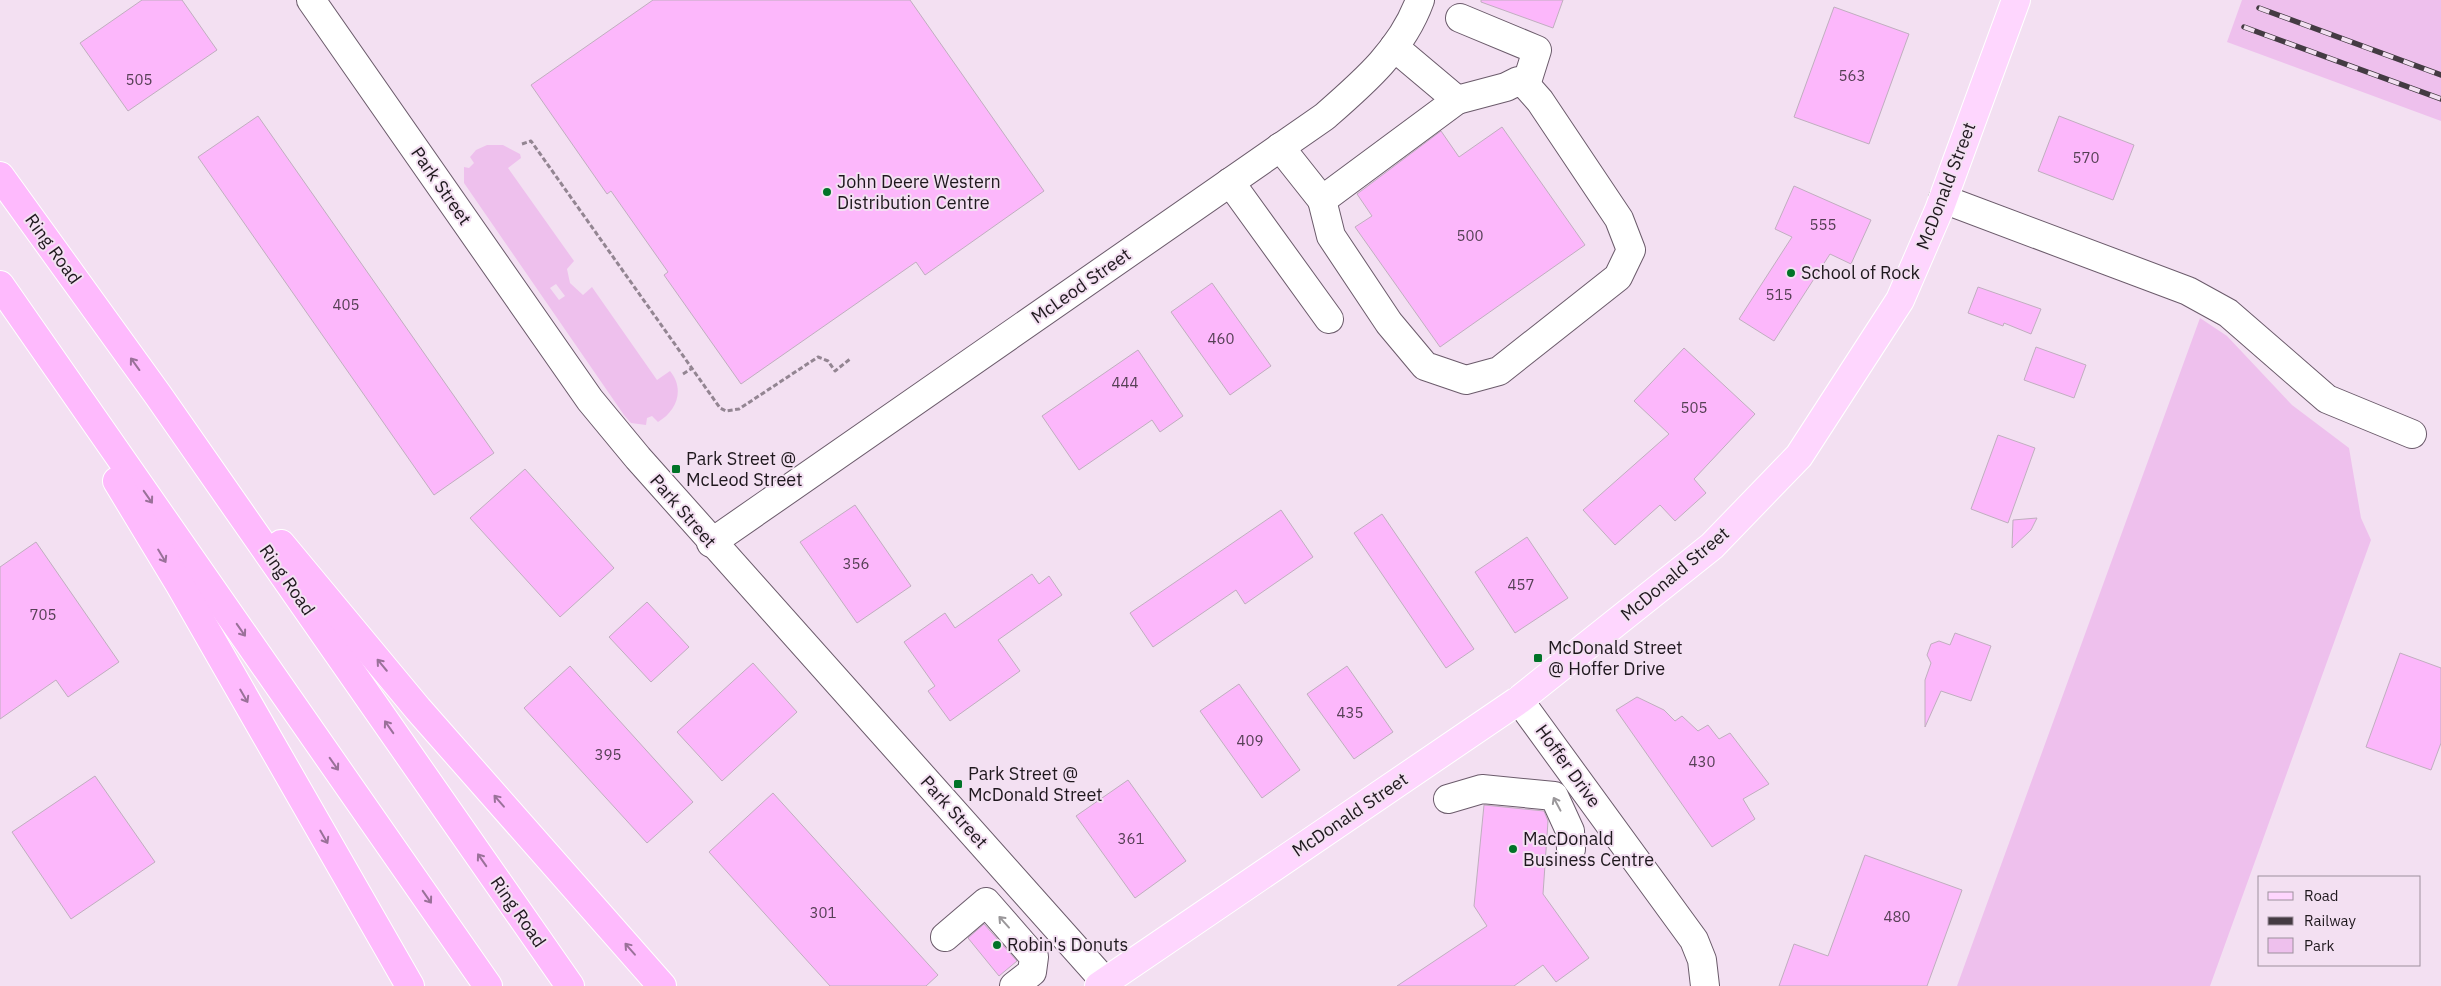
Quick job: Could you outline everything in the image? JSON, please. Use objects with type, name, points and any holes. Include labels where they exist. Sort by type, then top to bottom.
[{"type":"highway","name":"Ring Road","points":[[0,176],[158,395],[570,986]]},
{"type":"highway","points":[[0,285],[488,986]]},
{"type":"highway","points":[[0,290],[180,586],[410,986]]},
{"type":"highway","points":[[158,395],[418,709],[662,986]]},
{"type":"main road","name":"McDonald Street","points":[[1105,984],[1519,700],[1712,546],[1799,456],[1900,300],[1942,199],[2016,0]]},
{"type":"street","name":"Park Street","points":[[311,0],[590,400],[712,543],[1105,984]]},
{"type":"street","name":"McLeod Street","points":[[712,543],[1324,117],[1359,87],[1388,57],[1420,0]]},
{"type":"street","points":[[1460,18],[1537,50],[1526,86]]},
{"type":"street","points":[[1394,47],[1457,100]]},
{"type":"street","points":[[1280,147],[1322,200],[1331,236],[1389,323],[1425,366],[1466,380],[1499,371],[1618,277],[1630,250],[1619,219],[1540,101],[1526,86],[1518,81],[1506,87],[1457,100],[1322,200]]},
{"type":"street","points":[[1230,182],[1329,319]]},
{"type":"street","points":[[1942,199],[2188,291],[2228,313],[2327,398],[2412,434]]},
{"type":"street","name":"Hoffer Drive","points":[[1519,700],[1694,940],[1702,960],[1705,986]]},
{"type":"street","points":[[1448,798],[1482,789],[1554,796],[1570,831],[1571,849]]},
{"type":"street","points":[[945,937],[986,902],[1034,956],[1032,972],[1014,986]]},
{"type":"path","points":[[522,144],[531,141],[720,408],[730,411],[739,409],[811,360],[823,358],[835,371],[850,359]]},
{"type":"path","points":[[684,374],[691,369]]},
{"type":"green space","points":[[2242,0],[2441,0],[2441,121],[2227,42]]},
{"type":"green space","points":[[487,145],[503,145],[520,154],[521,158],[508,168],[574,261],[567,269],[570,283],[583,295],[592,287],[657,380],[670,371],[675,378],[678,392],[677,399],[670,412],[658,422],[652,416],[647,418],[646,425],[631,423],[624,415],[464,183],[464,167],[469,168],[474,163],[470,157],[476,150]],"holes":[[[556,284],[565,296],[559,300],[550,288]]]},
{"type":"green space","points":[[2200,318],[2227,336],[2292,405],[2349,448],[2361,518],[2371,540],[2210,986],[1957,986]]},
{"type":"building","points":[[142,0],[182,0],[217,50],[128,111],[80,43]]},
{"type":"building","name":"John Deere Western Distribution Centre","points":[[653,0],[910,0],[1044,191],[925,275],[916,262],[741,384],[664,275],[668,272],[611,191],[607,194],[531,85]]},
{"type":"building","points":[[1481,0],[1563,0],[1553,28],[1481,2]]},
{"type":"building","points":[[1834,7],[1909,34],[1869,144],[1794,117]]},
{"type":"building","points":[[258,116],[494,453],[434,495],[198,157]]},
{"type":"building","points":[[2059,116],[2134,145],[2113,200],[2038,171]]},
{"type":"building","points":[[1502,127],[1585,245],[1440,347],[1355,227],[1372,216],[1357,194],[1441,131],[1459,157]]},
{"type":"building","points":[[1794,186],[1871,220],[1851,264],[1830,254],[1774,341],[1739,319],[1792,237],[1775,229]]},
{"type":"building","points":[[1212,283],[1271,366],[1230,395],[1171,312]]},
{"type":"building","points":[[1978,287],[2041,309],[2031,334],[2004,323],[2003,326],[1968,313]]},
{"type":"building","points":[[2036,347],[2086,365],[2074,398],[2024,380]]},
{"type":"building","points":[[1684,348],[1755,414],[1694,479],[1706,493],[1675,521],[1660,505],[1615,545],[1583,510],[1669,434],[1634,401]]},
{"type":"building","points":[[1138,350],[1183,416],[1160,432],[1152,420],[1079,470],[1042,416]]},
{"type":"building","points":[[1998,435],[2035,448],[2008,523],[1971,509]]},
{"type":"building","points":[[525,469],[614,568],[560,617],[470,518]]},
{"type":"building","points":[[855,505],[911,586],[857,623],[800,542]]},
{"type":"building","points":[[1281,510],[1313,557],[1245,604],[1236,590],[1153,647],[1130,613]]},
{"type":"building","points":[[1382,514],[1474,649],[1446,668],[1354,533]]},
{"type":"building","points":[[2037,518],[2031,530],[2012,548],[2013,520]]},
{"type":"building","points":[[1527,537],[1568,598],[1515,633],[1475,572]]},
{"type":"building","points":[[36,542],[119,662],[68,697],[56,680],[0,719],[0,567]]},
{"type":"building","points":[[1032,574],[1039,584],[1049,576],[1062,595],[998,640],[1020,671],[950,721],[928,691],[935,686],[904,642],[945,613],[955,628]]},
{"type":"building","points":[[647,602],[689,647],[651,682],[609,637]]},
{"type":"building","points":[[1955,633],[1991,646],[1971,701],[1941,691],[1925,727],[1925,680],[1931,663],[1927,655],[1931,644],[1939,641],[1950,645]]},
{"type":"building","points":[[2400,653],[2441,668],[2441,743],[2431,770],[2366,747]]},
{"type":"building","points":[[753,663],[797,712],[722,781],[677,732]]},
{"type":"building","points":[[570,666],[693,802],[647,843],[524,708]]},
{"type":"building","points":[[1347,666],[1393,732],[1354,759],[1307,694]]},
{"type":"building","points":[[1239,684],[1300,770],[1262,798],[1200,711]]},
{"type":"building","points":[[1637,697],[1664,710],[1675,721],[1682,716],[1698,731],[1708,725],[1719,739],[1730,733],[1769,784],[1743,799],[1755,819],[1712,847],[1616,710]]},
{"type":"building","points":[[95,776],[155,862],[71,919],[12,832]]},
{"type":"building","points":[[1128,780],[1186,861],[1135,898],[1076,816]]},
{"type":"building","points":[[773,793],[938,975],[926,986],[830,986],[709,852]]},
{"type":"building","name":"MacDonald Business Centre","points":[[1484,805],[1544,811],[1548,821],[1543,894],[1589,958],[1556,982],[1543,965],[1514,986],[1397,986],[1487,926],[1474,906]]},
{"type":"building","points":[[1865,855],[1962,890],[1927,986],[1779,986],[1794,944],[1828,956]]},
{"type":"building","name":"Robin's Donuts","points":[[984,924],[1017,961],[999,976],[968,938]]},
{"type":"railway","points":[[2259,8],[2441,75]]},
{"type":"railway","points":[[2244,27],[2441,99]]},
{"type":"place","name":"John Deere Western Distribution Centre","points":[[827,192]]},
{"type":"place","name":"School of Rock","points":[[1791,273]]},
{"type":"place","name":"Park Street @ McLeod Street","points":[[676,469]]},
{"type":"place","name":"McDonald Street @ Hoffer Drive","points":[[1538,658]]},
{"type":"place","name":"Park Street @ McDonald Street","points":[[958,784]]},
{"type":"place","name":"MacDonald Business Centre","points":[[1513,849]]},
{"type":"place","name":"Robin's Donuts","points":[[997,945]]}]
